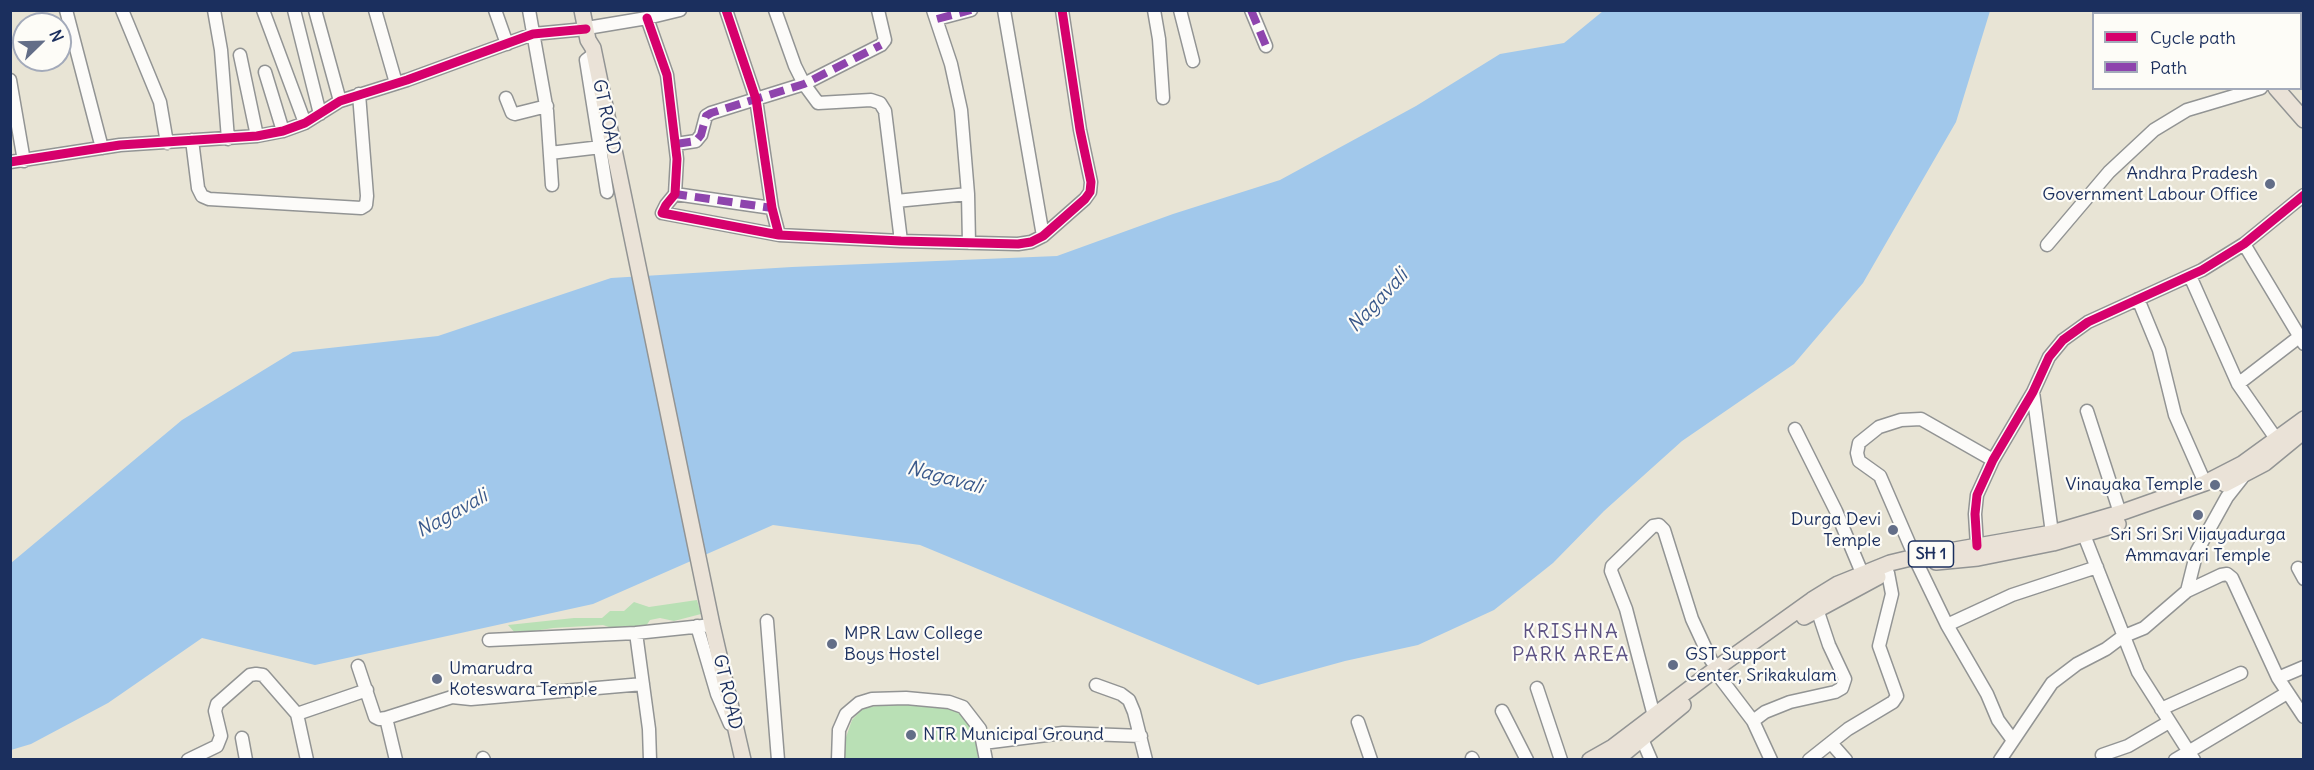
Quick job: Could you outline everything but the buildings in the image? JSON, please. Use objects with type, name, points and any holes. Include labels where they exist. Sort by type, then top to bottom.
[{"type":"main road","points":[[582,10],[589,28]]},
{"type":"main road","points":[[589,10],[589,28]]},
{"type":"main road","name":"GT ROAD","points":[[589,28],[595,38],[593,51],[614,188],[710,607],[705,625],[743,759]]},
{"type":"main road","points":[[2278,90],[2304,120]]},
{"type":"main road","name":"SH 1","points":[[1590,759],[1613,747],[1812,600],[1862,573],[1890,563],[1978,558],[2084,535],[2208,491],[2243,470],[2304,419]]},
{"type":"main road","name":"SH 1","points":[[1616,759],[1642,739],[1717,671],[1817,609],[1864,584],[1917,561],[1977,546],[2052,533],[2120,513],[2265,463],[2304,431]]},
{"type":"street","points":[[66,10],[102,148]]},
{"type":"street","points":[[122,10],[160,102],[167,143]]},
{"type":"street","points":[[214,10],[221,50],[228,139]]},
{"type":"street","points":[[263,10],[305,123]]},
{"type":"street","points":[[294,10],[320,114]]},
{"type":"street","points":[[315,10],[340,101]]},
{"type":"street","points":[[375,10],[396,83]]},
{"type":"street","points":[[495,10],[507,44]]},
{"type":"street","points":[[529,10],[547,106],[552,185]]},
{"type":"street","points":[[10,162],[102,148],[228,139],[283,131],[305,123],[340,101],[533,34],[589,28],[680,10]]},
{"type":"street","points":[[726,10],[756,99],[772,208],[779,235]]},
{"type":"street","points":[[775,10],[804,84],[818,103],[871,100],[880,103],[885,111],[901,242]]},
{"type":"street","points":[[676,144],[696,141],[701,135],[706,116],[711,113],[804,84],[881,45],[885,40],[878,10]]},
{"type":"street","points":[[969,243],[968,194],[961,110],[951,64],[935,15],[971,10]]},
{"type":"street","points":[[1004,10],[1042,236]]},
{"type":"street","points":[[647,18],[667,75],[676,144],[675,194],[662,213],[779,235],[901,242],[1018,244],[1031,242],[1042,236],[1090,192],[1091,182],[1080,130],[1062,10]]},
{"type":"street","points":[[1154,10],[1159,39],[1163,98]]},
{"type":"street","points":[[1180,10],[1193,61]]},
{"type":"street","points":[[1251,10],[1266,46]]},
{"type":"street","points":[[593,51],[586,60],[601,147],[614,188]]},
{"type":"street","points":[[240,55],[257,136]]},
{"type":"street","points":[[265,72],[283,131]]},
{"type":"street","points":[[10,81],[24,161]]},
{"type":"street","points":[[2047,245],[2109,172],[2154,130],[2187,110],[2254,90]]},
{"type":"street","points":[[192,140],[198,188],[202,196],[209,199],[361,208],[366,205],[367,196],[359,94]]},
{"type":"street","points":[[506,98],[510,110],[515,114],[547,106]]},
{"type":"street","points":[[550,153],[601,147]]},
{"type":"street","points":[[675,194],[772,208]]},
{"type":"street","points":[[896,201],[968,194]]},
{"type":"street","points":[[1977,546],[1975,514],[1977,495],[1993,460],[2033,393],[2049,357],[2063,340],[2088,322],[2190,276],[2244,244],[2304,195]]},
{"type":"street","points":[[2238,384],[2301,340],[2244,244]]},
{"type":"street","points":[[2190,276],[2238,384],[2277,440]]},
{"type":"street","points":[[2138,299],[2159,350],[2175,415],[2205,483]]},
{"type":"street","points":[[2033,393],[2052,533]]},
{"type":"street","points":[[2087,411],[2120,513]]},
{"type":"street","points":[[1993,460],[1921,419],[1901,420],[1880,427],[1859,443],[1859,461],[1880,476],[1947,626],[1987,694],[1998,720],[2012,739]]},
{"type":"street","points":[[1795,429],[1836,511],[1862,573]]},
{"type":"street","points":[[2187,591],[2197,551],[2243,470]]},
{"type":"street","points":[[1654,716],[1626,609],[1611,571],[1612,566],[1653,526],[1659,525],[1665,530],[1692,619],[1711,660],[1753,721],[1771,759]]},
{"type":"street","points":[[2084,535],[2122,637],[2138,672],[2192,756]]},
{"type":"street","points":[[1947,626],[2012,595],[2097,567]]},
{"type":"street","points":[[1809,759],[1848,729],[1893,702],[1897,696],[1879,646],[1892,594],[1888,573]]},
{"type":"street","points":[[2000,759],[2052,683],[2077,664],[2106,649],[2122,637],[2144,628],[2187,591],[2227,574],[2232,578],[2278,678],[2304,717]]},
{"type":"street","points":[[1753,721],[1764,712],[1790,702],[1835,692],[1842,688],[1845,679],[1829,645],[1817,609]]},
{"type":"street","points":[[767,621],[778,759]]},
{"type":"street","points":[[489,640],[636,633],[705,625]]},
{"type":"street","points":[[636,633],[649,729],[650,759]]},
{"type":"street","points":[[358,666],[375,717],[379,719],[452,697],[471,699],[643,684]]},
{"type":"street","points":[[2278,678],[2304,667]]},
{"type":"street","points":[[2161,709],[2241,673]]},
{"type":"street","points":[[188,759],[217,746],[221,736],[215,711],[217,704],[250,675],[256,674],[263,675],[297,714],[307,759]]},
{"type":"street","points":[[1096,685],[1120,693],[1129,700],[1146,759]]},
{"type":"street","points":[[1537,688],[1561,759]]},
{"type":"street","points":[[297,714],[367,690]]},
{"type":"street","points":[[2175,759],[2192,756],[2287,693]]},
{"type":"street","points":[[838,759],[839,730],[846,714],[859,704],[872,699],[906,698],[949,702],[963,707],[980,729],[986,759]]},
{"type":"street","points":[[1502,711],[1527,759]]},
{"type":"street","points":[[386,718],[396,759]]},
{"type":"street","points":[[1358,722],[1371,759]]},
{"type":"street","points":[[2102,755],[2128,746],[2169,722]]},
{"type":"street","points":[[983,743],[1047,733],[1141,736]]},
{"type":"street","points":[[242,738],[246,759]]},
{"type":"street","points":[[1642,739],[1651,759]]},
{"type":"street","points":[[1831,743],[1846,759]]},
{"type":"green space","points":[[2303,11],[2303,73],[2302,12],[2248,12]]},
{"type":"green space","points":[[697,600],[701,614],[674,621],[660,618],[650,620],[646,626],[612,628],[603,625],[553,628],[516,634],[508,625],[574,618],[602,618],[610,611],[624,611],[634,602],[649,607]]},
{"type":"green space","name":"NTR Municipal Ground","points":[[908,704],[955,710],[966,714],[975,729],[978,759],[845,759],[845,740],[852,720],[864,707]]},
{"type":"water","name":"Nagavali","points":[[1603,11],[1990,11],[1956,122],[1863,283],[1794,364],[1682,441],[1604,511],[1553,563],[1494,610],[1418,645],[1345,661],[1258,685],[920,545],[773,525],[593,604],[315,665],[202,638],[108,703],[31,744],[11,750],[11,563],[182,420],[293,352],[438,336],[611,278],[792,267],[1057,256],[1173,214],[1280,180],[1416,106],[1500,54],[1564,43]]},
{"type":"marked path","points":[[937,19],[971,10]]},
{"type":"marked path","points":[[1251,10],[1266,46]]},
{"type":"marked path","points":[[676,144],[696,141],[701,135],[706,116],[711,113],[804,84],[881,45]]},
{"type":"marked path","points":[[675,191],[675,194],[772,208]]},
{"type":"cycle path","points":[[647,18],[667,75],[677,159],[675,194],[662,213],[779,235],[772,208],[756,99],[726,10]]},
{"type":"cycle path","points":[[779,235],[1018,244],[1031,242],[1043,236],[1085,199],[1090,192],[1091,182],[1080,130],[1062,10]]},
{"type":"cycle path","points":[[10,162],[120,145],[257,136],[283,131],[305,123],[340,101],[407,80],[533,34],[586,29]]},
{"type":"cycle path","points":[[1977,546],[1975,514],[1977,495],[1993,460],[2033,392],[2049,357],[2063,340],[2088,322],[2202,270],[2244,244],[2304,195]]},
{"type":"place","name":"Andhra Pradesh Government Labour Office","points":[[2270,184]]},
{"type":"place","name":"Vinayaka Temple","points":[[2215,485]]},
{"type":"place","name":"Sri Sri Sri Vijayadurga Ammavari Temple","points":[[2198,515]]},
{"type":"place","name":"Durga Devi Temple","points":[[1893,530]]},
{"type":"place","name":"MPR Law College Boys Hostel","points":[[832,644]]},
{"type":"place","name":"GST Support Center, Srikakulam","points":[[1673,665]]},
{"type":"place","name":"Umarudra Koteswara Temple","points":[[437,679]]},
{"type":"place","name":"NTR Municipal Ground","points":[[911,735]]},
{"type":"district","name":"KRISHNA PARK AREA","points":[[1571,644]]}]
